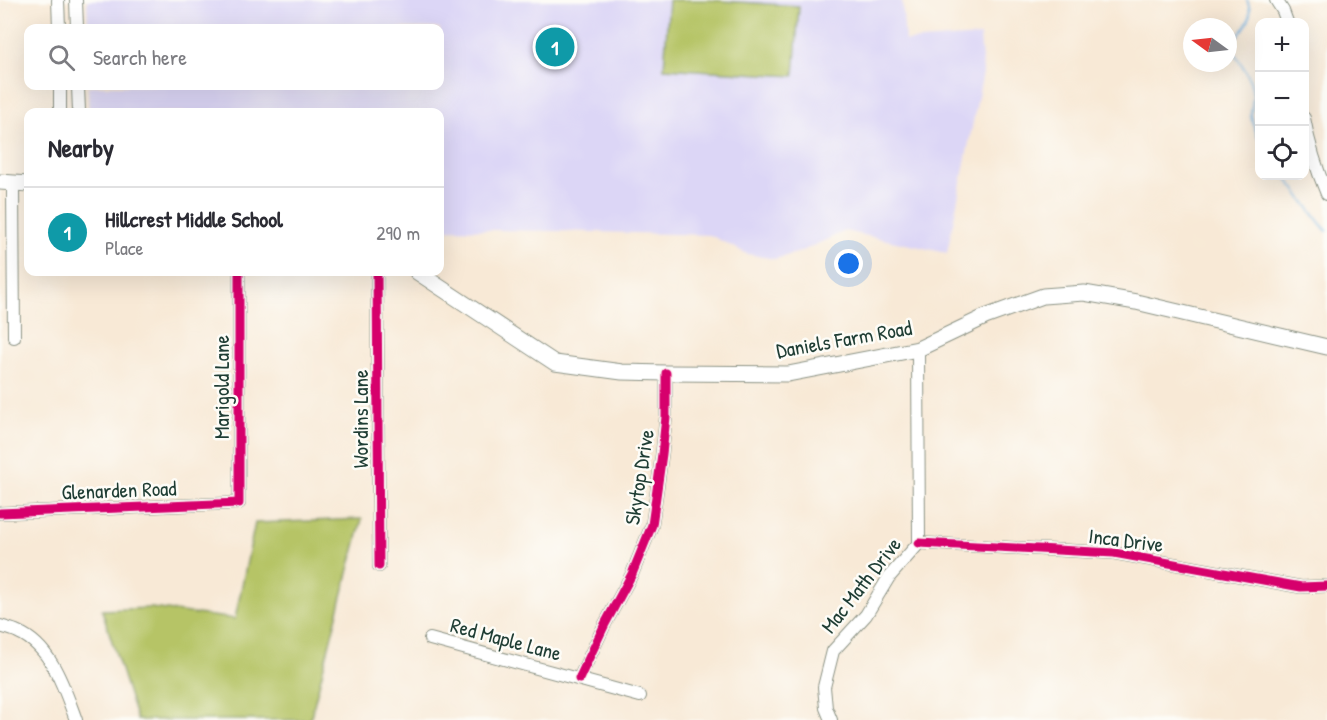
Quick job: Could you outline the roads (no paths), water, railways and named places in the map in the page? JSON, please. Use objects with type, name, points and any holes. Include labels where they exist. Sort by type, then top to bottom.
[{"type":"main road","name":"Daniels Farm Road","points":[[423,276],[555,363],[622,372],[788,374],[918,349],[985,317],[1043,296],[1084,293],[1136,302],[1327,347]]},
{"type":"street","points":[[58,0],[59,24]]},
{"type":"street","points":[[76,0],[77,24]]},
{"type":"street","points":[[1276,0],[1286,18]]},
{"type":"street","points":[[60,90],[60,108]]},
{"type":"street","points":[[78,90],[79,108]]},
{"type":"street","points":[[1306,126],[1316,167],[1327,194]]},
{"type":"street","points":[[14,183],[14,337]]},
{"type":"street","name":"Marigold Lane","points":[[239,276],[239,503]]},
{"type":"street","name":"Wordins Lane","points":[[377,276],[379,566]]},
{"type":"street","points":[[918,349],[919,543]]},
{"type":"street","name":"Skytop Drive","points":[[579,679],[632,574],[652,525],[663,454],[666,373]]},
{"type":"street","name":"Glenarden Road","points":[[0,513],[239,503]]},
{"type":"street","name":"Inca Drive","points":[[919,543],[1114,553],[1301,587],[1327,586]]},
{"type":"street","name":"Mac Math Drive","points":[[831,720],[826,708],[824,687],[833,651],[866,615],[889,577],[919,543]]},
{"type":"street","points":[[0,626],[19,632],[39,647],[56,669],[76,720]]},
{"type":"street","name":"Red Maple Lane","points":[[430,639],[640,696]]},
{"type":"waterway","points":[[1247,0],[1250,11],[1249,20],[1234,40],[1233,45],[1235,54],[1251,85],[1253,96],[1251,115],[1255,130]]},
{"type":"waterway","points":[[1288,180],[1327,231]]},
{"type":"place","name":"Hillcrest Middle School","points":[[555,47]]}]
